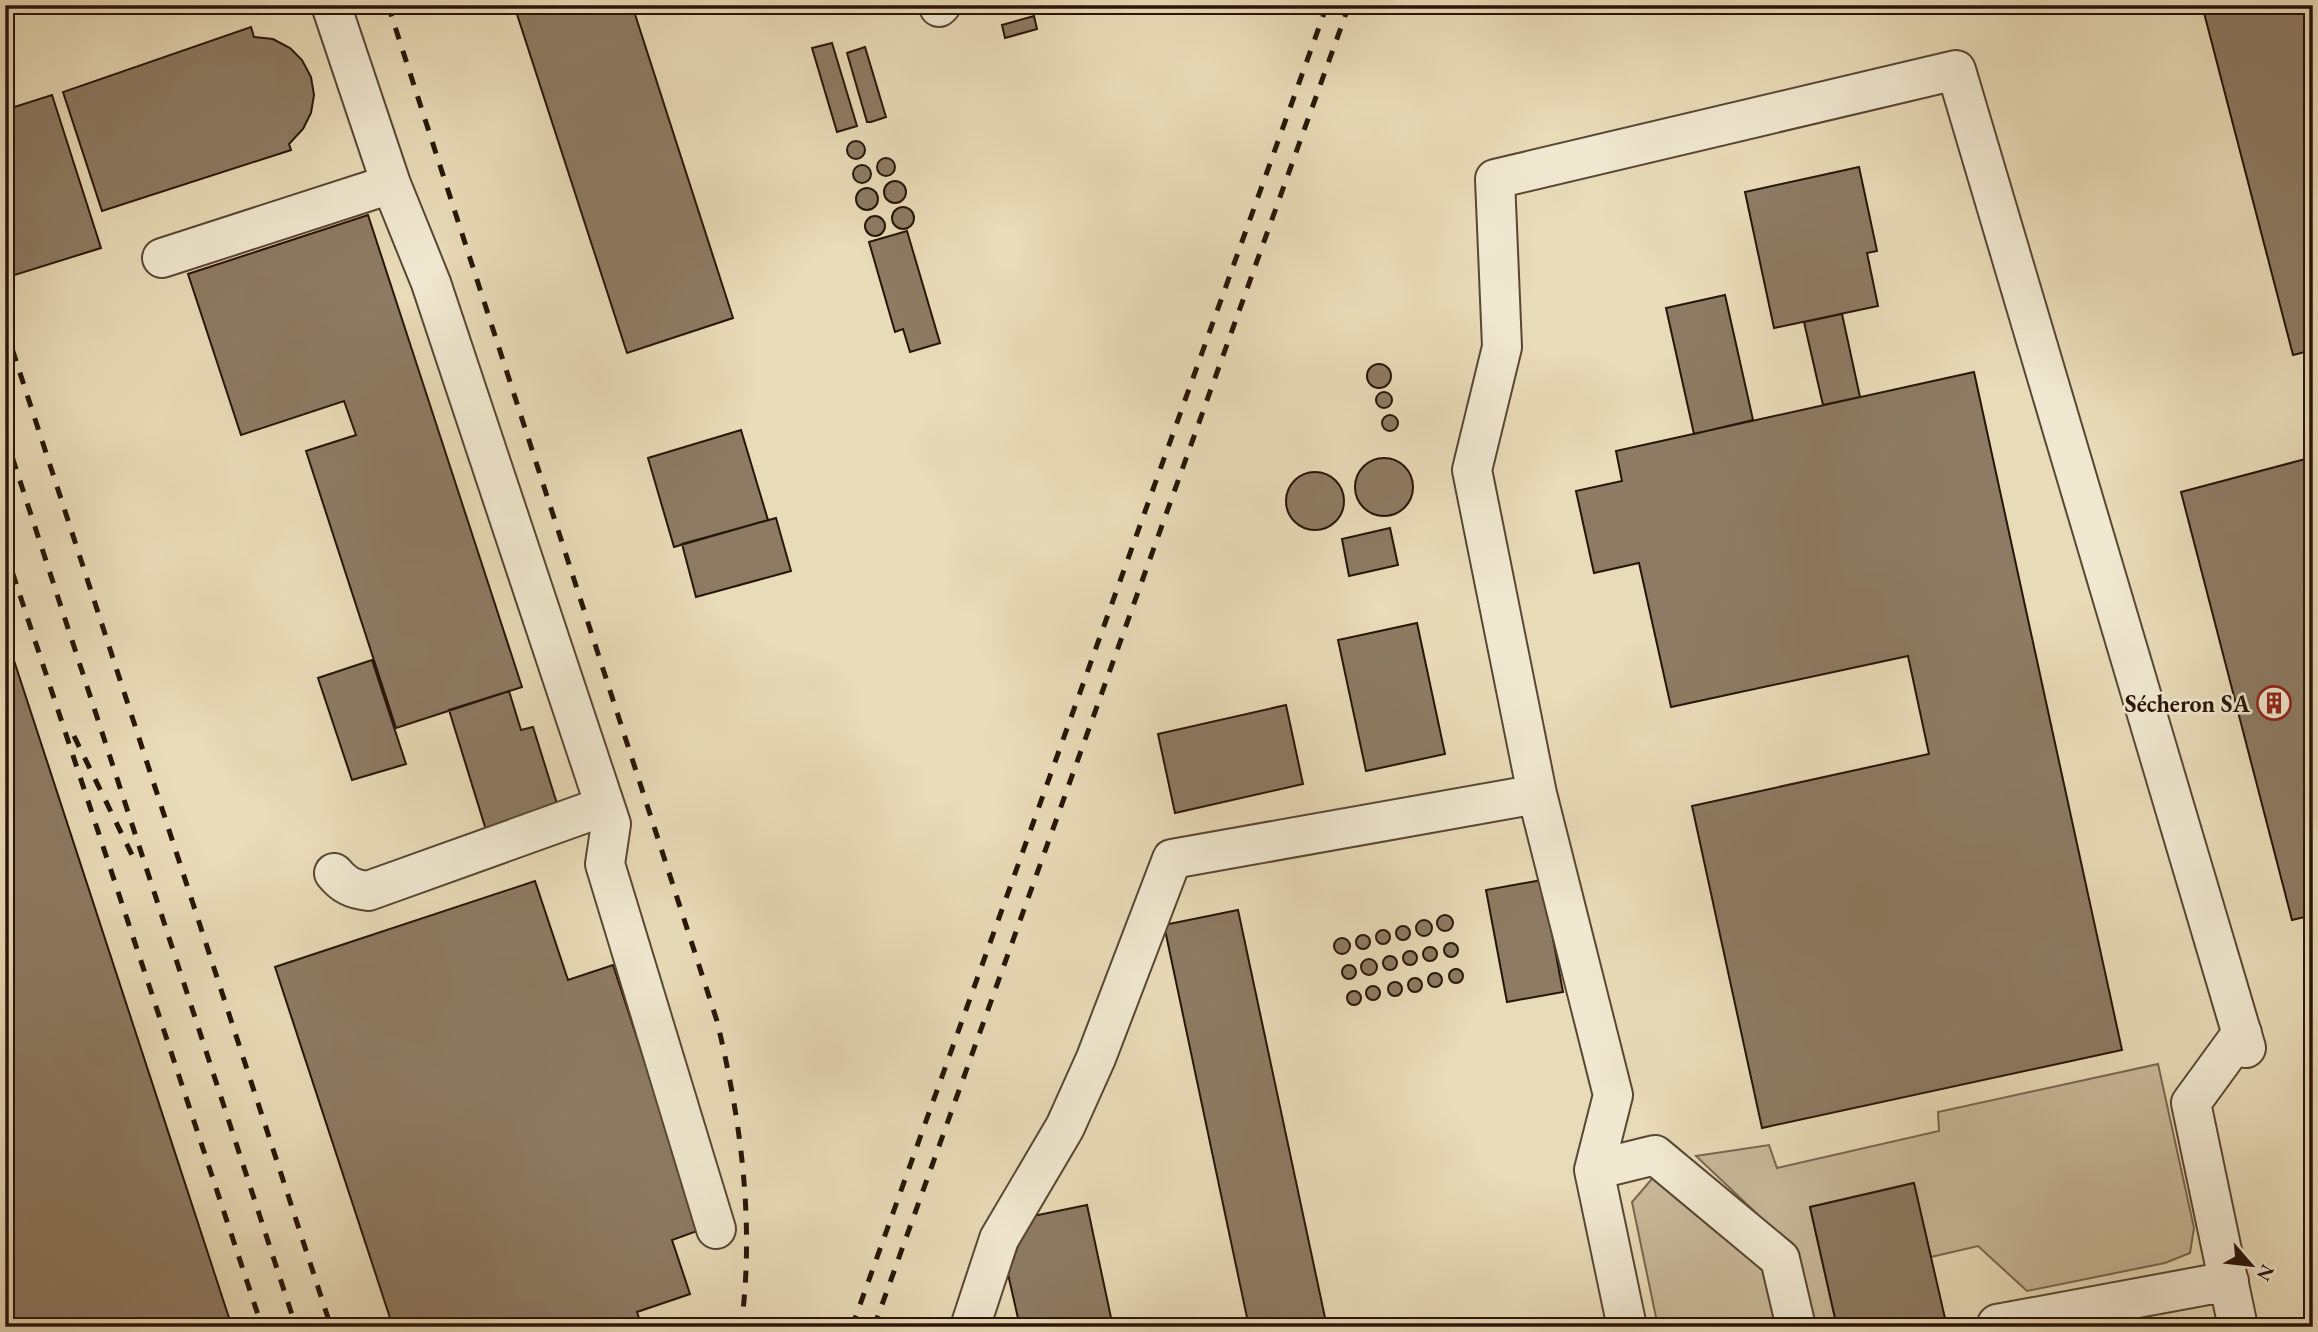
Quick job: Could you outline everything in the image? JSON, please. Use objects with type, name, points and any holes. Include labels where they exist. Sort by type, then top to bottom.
[{"type":"lane","points":[[331,5],[391,184],[431,283],[611,824],[605,863],[716,1228]]},
{"type":"lane","points":[[1628,1327],[1594,1170],[1613,1095],[1537,794],[1472,470],[1502,347],[1495,179],[1956,70],[2244,1041],[2191,1103],[2238,1327]]},
{"type":"lane","points":[[162,258],[391,184]]},
{"type":"lane","points":[[970,1327],[999,1239],[1065,1127],[1096,1058],[1172,859],[1537,794]]},
{"type":"lane","points":[[334,873],[342,883],[353,889],[368,891],[605,806]]},
{"type":"lane","points":[[1594,1170],[1655,1155],[1780,1259],[1796,1327]]},
{"type":"lane","points":[[1998,1327],[1997,1325],[2229,1281]]},
{"type":"shaded area","points":[[2158,1064],[2194,1228],[2190,1253],[2165,1263],[2027,1291],[1978,1246],[1931,1257],[1913,1183],[1810,1207],[1837,1327],[1810,1327],[1793,1248],[1696,1156],[1769,1145],[1777,1168],[1939,1131],[1938,1112]]},
{"type":"shaded area","points":[[1657,1173],[1774,1272],[1785,1327],[1658,1327],[1632,1202]]},
{"type":"building","points":[[514,5],[632,5],[733,318],[627,353]]},
{"type":"building","points":[[2202,5],[2313,5],[2313,350],[2293,355]]},
{"type":"building","points":[[1034,16],[1037,29],[1005,38],[1002,25]]},
{"type":"building","points":[[251,27],[254,37],[273,39],[290,48],[302,60],[311,77],[314,95],[311,113],[303,129],[289,144],[291,150],[102,211],[63,92]]},
{"type":"building","points":[[832,43],[857,126],[837,132],[812,48]]},
{"type":"building","points":[[865,47],[886,117],[871,122],[867,122],[847,53]]},
{"type":"building","points":[[52,95],[101,248],[5,278],[5,110]]},
{"type":"building","points":[[852,141],[860,141],[865,150],[863,157],[852,159],[847,154],[847,146]]},
{"type":"building","points":[[882,158],[890,158],[895,167],[893,174],[882,176],[877,171],[877,163]]},
{"type":"building","points":[[858,165],[866,165],[871,174],[869,181],[858,183],[853,178],[853,170]]},
{"type":"building","points":[[1859,167],[1877,251],[1867,253],[1878,306],[1774,328],[1745,192]]},
{"type":"building","points":[[895,181],[903,184],[906,192],[903,200],[895,203],[887,200],[884,192],[887,184]]},
{"type":"building","points":[[867,188],[877,195],[878,199],[871,209],[867,210],[857,203],[856,199],[863,189]]},
{"type":"building","points":[[903,207],[913,214],[914,218],[907,228],[903,229],[893,222],[892,218],[899,208]]},
{"type":"building","points":[[368,215],[522,687],[396,728],[306,451],[356,435],[344,401],[241,435],[188,274]]},
{"type":"building","points":[[871,216],[879,216],[885,226],[879,236],[871,236],[865,230],[865,222]]},
{"type":"building","points":[[907,231],[940,343],[910,352],[903,329],[895,332],[869,242]]},
{"type":"building","points":[[1725,295],[1753,420],[1694,434],[1666,308]]},
{"type":"building","points":[[1842,314],[1860,397],[1823,405],[1804,322]]},
{"type":"building","points":[[1379,364],[1390,371],[1391,376],[1384,387],[1379,388],[1368,381],[1367,376],[1374,365]]},
{"type":"building","points":[[1974,372],[2122,1050],[1762,1128],[1692,806],[1929,754],[1908,656],[1671,707],[1639,563],[1594,573],[1576,491],[1622,481],[1616,451]]},
{"type":"building","points":[[1381,392],[1387,392],[1392,400],[1390,406],[1381,408],[1376,403],[1376,397]]},
{"type":"building","points":[[1387,415],[1393,415],[1398,423],[1396,429],[1387,431],[1382,426],[1382,420]]},
{"type":"building","points":[[741,430],[768,520],[674,547],[648,458]]},
{"type":"building","name":"Sécheron SA","points":[[2313,457],[2313,915],[2292,920],[2181,492]]},
{"type":"building","points":[[1378,458],[1390,458],[1405,466],[1413,481],[1413,493],[1405,508],[1390,516],[1378,516],[1363,508],[1355,493],[1355,481],[1363,466]]},
{"type":"building","points":[[1309,472],[1321,472],[1336,480],[1344,495],[1344,507],[1336,522],[1321,530],[1309,530],[1294,522],[1286,507],[1286,495],[1294,480]]},
{"type":"building","points":[[776,518],[791,571],[696,597],[682,544]]},
{"type":"building","points":[[1390,528],[1398,565],[1349,576],[1342,539]]},
{"type":"building","points":[[1417,623],[1445,754],[1366,771],[1338,640]]},
{"type":"building","points":[[5,633],[232,1327],[5,1327]]},
{"type":"building","points":[[372,660],[406,764],[352,780],[318,678]]},
{"type":"building","points":[[509,691],[521,730],[533,727],[558,807],[486,830],[449,710]]},
{"type":"building","points":[[1286,705],[1303,784],[1175,813],[1158,734]]},
{"type":"building","points":[[1542,880],[1563,992],[1507,1002],[1486,890]]},
{"type":"building","points":[[535,881],[568,980],[613,965],[700,1230],[672,1240],[690,1294],[637,1312],[642,1327],[393,1327],[275,967]]},
{"type":"building","points":[[1238,910],[1327,1327],[1249,1327],[1164,925]]},
{"type":"building","points":[[1445,915],[1453,923],[1445,931],[1437,923]]},
{"type":"building","points":[[1424,920],[1432,928],[1424,936],[1416,928]]},
{"type":"building","points":[[1400,926],[1406,926],[1410,933],[1406,940],[1400,940],[1396,936],[1396,930]]},
{"type":"building","points":[[1380,930],[1386,930],[1390,937],[1386,944],[1380,944],[1376,940],[1376,934]]},
{"type":"building","points":[[1360,935],[1366,935],[1370,942],[1366,949],[1360,949],[1356,945],[1356,939]]},
{"type":"building","points":[[1342,938],[1350,946],[1342,954],[1334,946]]},
{"type":"building","points":[[1448,943],[1454,943],[1458,950],[1454,957],[1448,957],[1444,953],[1444,947]]},
{"type":"building","points":[[1427,947],[1433,947],[1437,954],[1433,961],[1427,961],[1423,957],[1423,951]]},
{"type":"building","points":[[1407,951],[1413,951],[1417,958],[1413,965],[1407,965],[1403,961],[1403,955]]},
{"type":"building","points":[[1387,956],[1393,956],[1397,963],[1393,970],[1387,970],[1383,966],[1383,960]]},
{"type":"building","points":[[1369,959],[1377,967],[1369,975],[1361,967]]},
{"type":"building","points":[[1346,965],[1352,965],[1356,972],[1352,979],[1346,979],[1342,975],[1342,969]]},
{"type":"building","points":[[1453,969],[1459,969],[1463,976],[1459,983],[1453,983],[1449,979],[1449,973]]},
{"type":"building","points":[[1432,973],[1438,973],[1442,980],[1438,987],[1432,987],[1428,983],[1428,977]]},
{"type":"building","points":[[1412,978],[1418,978],[1422,985],[1418,992],[1412,992],[1408,988],[1408,982]]},
{"type":"building","points":[[1392,982],[1398,982],[1402,989],[1398,996],[1392,996],[1388,992],[1388,986]]},
{"type":"building","points":[[1370,986],[1376,986],[1380,993],[1376,1000],[1370,1000],[1366,996],[1366,990]]},
{"type":"building","points":[[1351,991],[1357,991],[1361,998],[1357,1005],[1351,1005],[1347,1001],[1347,995]]},
{"type":"building","points":[[1914,1183],[1947,1327],[1837,1327],[1810,1207]]},
{"type":"building","points":[[1087,1205],[1113,1327],[1020,1327],[1008,1274],[1028,1217]]},
{"type":"railway","points":[[388,5],[717,1021],[739,1135],[746,1211],[747,1250],[741,1327]]},
{"type":"railway","points":[[852,1327],[1327,5]]},
{"type":"railway","points":[[874,1327],[1349,5]]},
{"type":"railway","points":[[5,327],[331,1327]]},
{"type":"railway","points":[[5,435],[296,1327]]},
{"type":"railway","points":[[5,550],[262,1327]]},
{"type":"railway","points":[[74,736],[134,859]]},
{"type":"place","name":"Sécheron SA","points":[[2274,703]]}]
